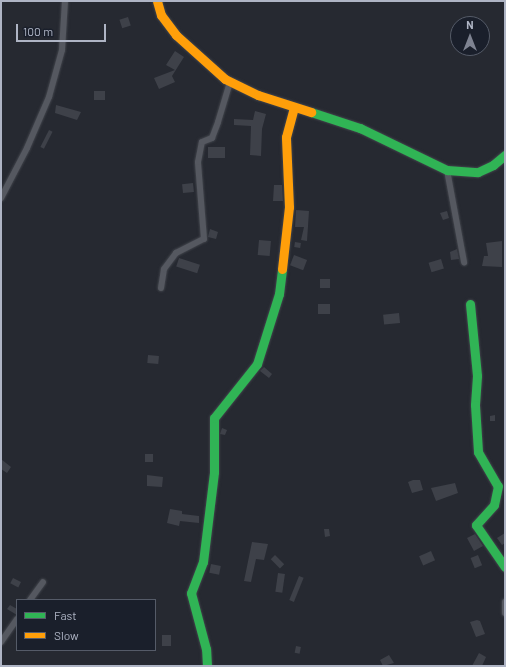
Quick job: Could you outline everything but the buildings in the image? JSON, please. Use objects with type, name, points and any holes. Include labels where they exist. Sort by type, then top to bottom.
[{"type":"street","points":[[1,198],[27,148],[49,97],[62,50],[65,1]]},
{"type":"street","points":[[157,1],[161,15],[176,35],[230,82],[294,107],[360,128],[437,163],[447,170],[478,172],[494,165],[505,155]]},
{"type":"street","points":[[161,288],[164,269],[176,253],[204,239],[198,162],[202,142],[212,138],[230,82]]},
{"type":"street","points":[[207,666],[206,649],[191,593],[203,562],[214,472],[212,440],[214,418],[257,364],[279,294],[289,207],[286,137],[294,107]]},
{"type":"street","points":[[447,170],[464,262]]},
{"type":"street","points":[[470,304],[477,376],[475,405],[478,452],[498,486],[494,505],[476,525],[505,567]]},
{"type":"street","points":[[31,599],[43,582]]},
{"type":"street","points":[[505,602],[505,613]]},
{"type":"street","points":[[1,642],[16,620]]},
{"type":"traffic: fast","points":[[311,112],[360,128],[447,170],[478,172],[493,165],[505,155]]},
{"type":"traffic: fast","points":[[207,666],[206,649],[191,593],[203,562],[214,472],[214,418],[257,364],[279,294],[282,269]]},
{"type":"traffic: fast","points":[[470,304],[477,376],[475,405],[478,452],[498,486],[494,505],[476,525],[505,567]]},
{"type":"traffic: slow","points":[[157,1],[161,15],[176,35],[225,79],[258,95],[311,112]]},
{"type":"traffic: slow","points":[[282,269],[289,207],[286,137],[294,107]]}]
